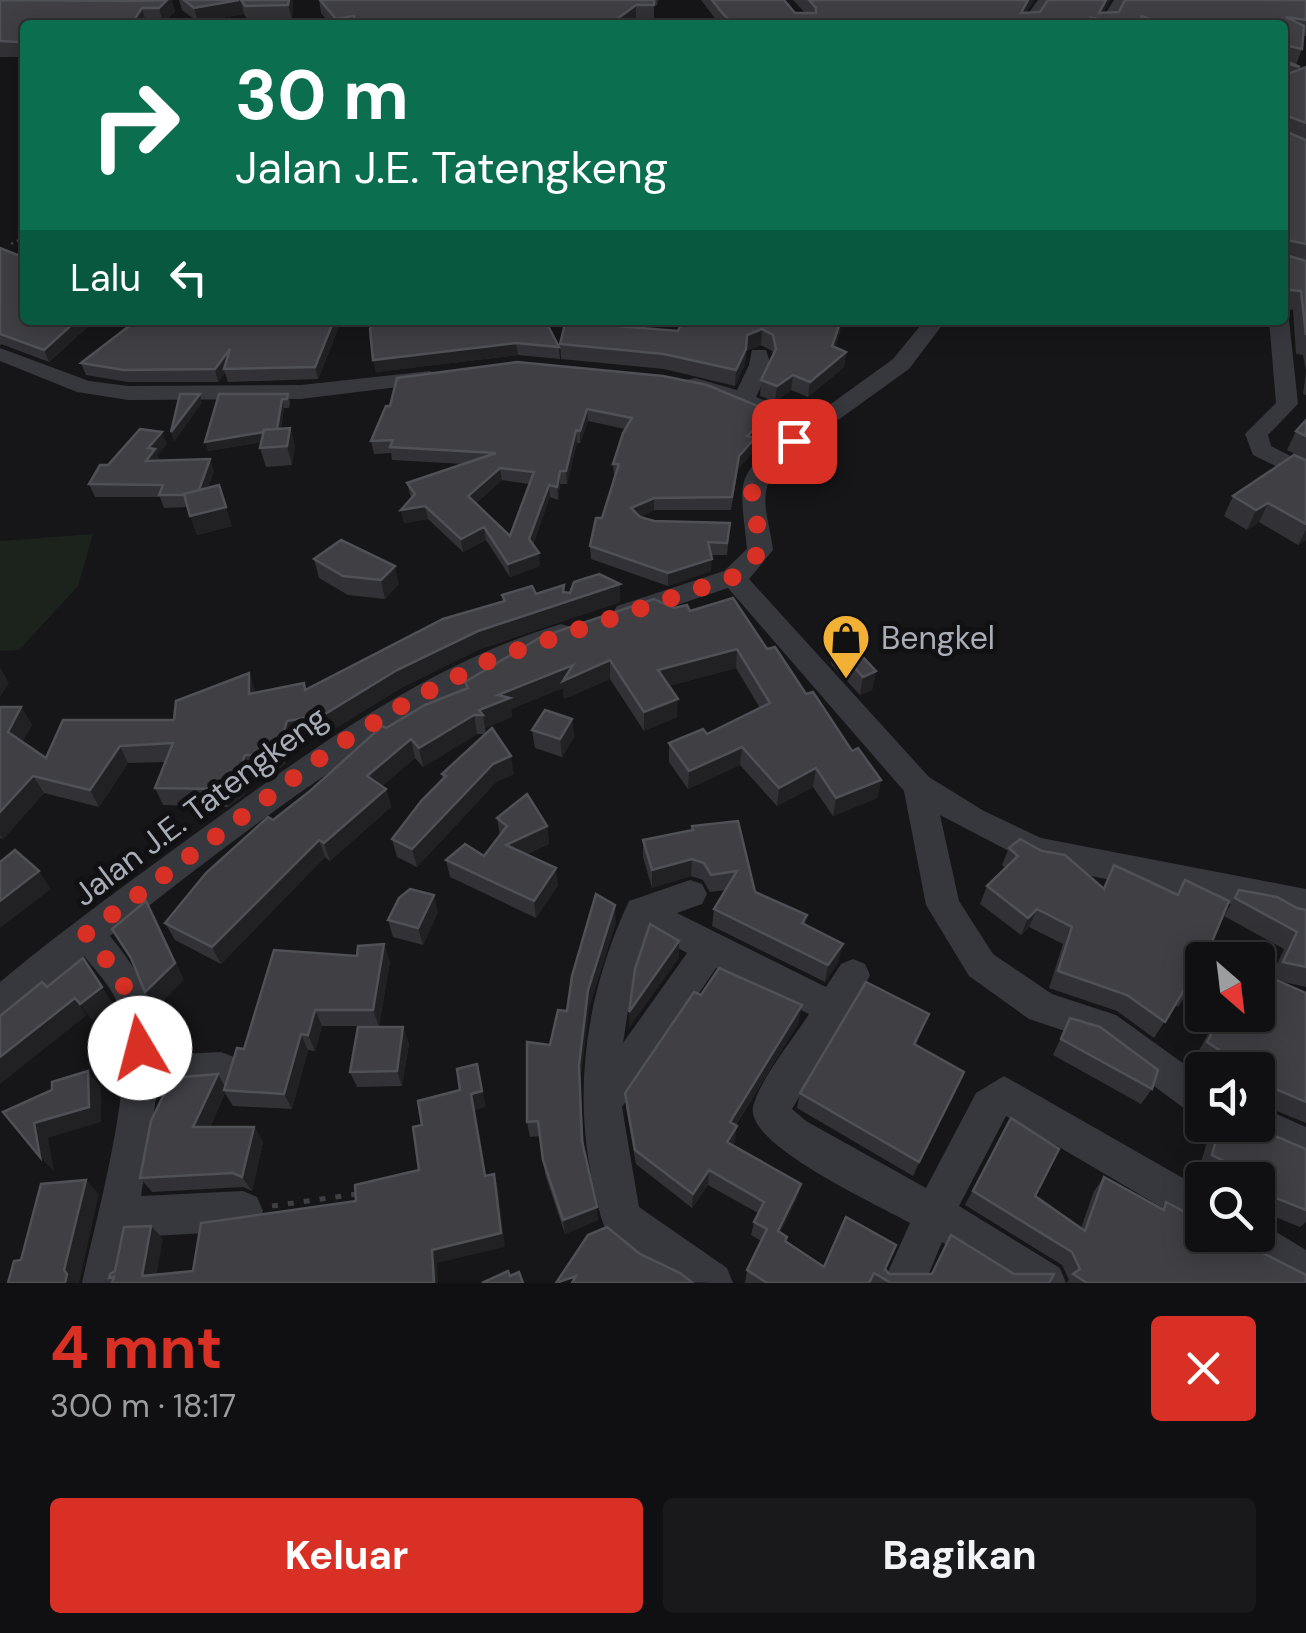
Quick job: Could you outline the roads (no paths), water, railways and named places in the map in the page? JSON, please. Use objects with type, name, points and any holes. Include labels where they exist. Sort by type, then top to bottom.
[{"type":"street","points":[[932,325],[901,364],[760,470],[742,520],[760,550],[748,567],[733,577],[918,786],[973,820],[1036,851],[1306,904]]},
{"type":"street","points":[[1280,325],[1296,407],[1256,434],[1261,450],[1306,474]]},
{"type":"street","points":[[0,354],[85,387],[128,393],[301,392],[458,374]]},
{"type":"street","points":[[743,400],[760,365],[760,354]]},
{"type":"street","points":[[680,382],[743,400],[811,428]]},
{"type":"street","name":"Jalan J.E. Tatengkeng","points":[[0,1004],[86,934],[336,746],[413,699],[492,659],[733,577]]},
{"type":"street","points":[[918,786],[943,905],[981,965],[1042,1007],[1102,1027],[1185,1086]]},
{"type":"street","points":[[690,894],[641,911],[628,937],[604,1024],[603,1102],[621,1218],[629,1228],[712,1283]]},
{"type":"street","points":[[641,911],[710,948],[842,991],[772,1107],[772,1117],[792,1135],[934,1214],[1044,1283]]},
{"type":"street","points":[[86,934],[119,974],[140,1021],[140,1074],[103,1283]]},
{"type":"street","points":[[603,1102],[710,948]]},
{"type":"street","points":[[140,1074],[221,1070]]},
{"type":"street","points":[[904,1283],[989,1106],[1004,1094],[1185,1201]]},
{"type":"street","points":[[1275,1132],[1306,1148]]},
{"type":"street","points":[[115,1218],[243,1211]]},
{"type":"street","points":[[1271,1252],[1306,1273]]},
{"type":"place","name":"Bengkel","points":[[846,680]]}]
